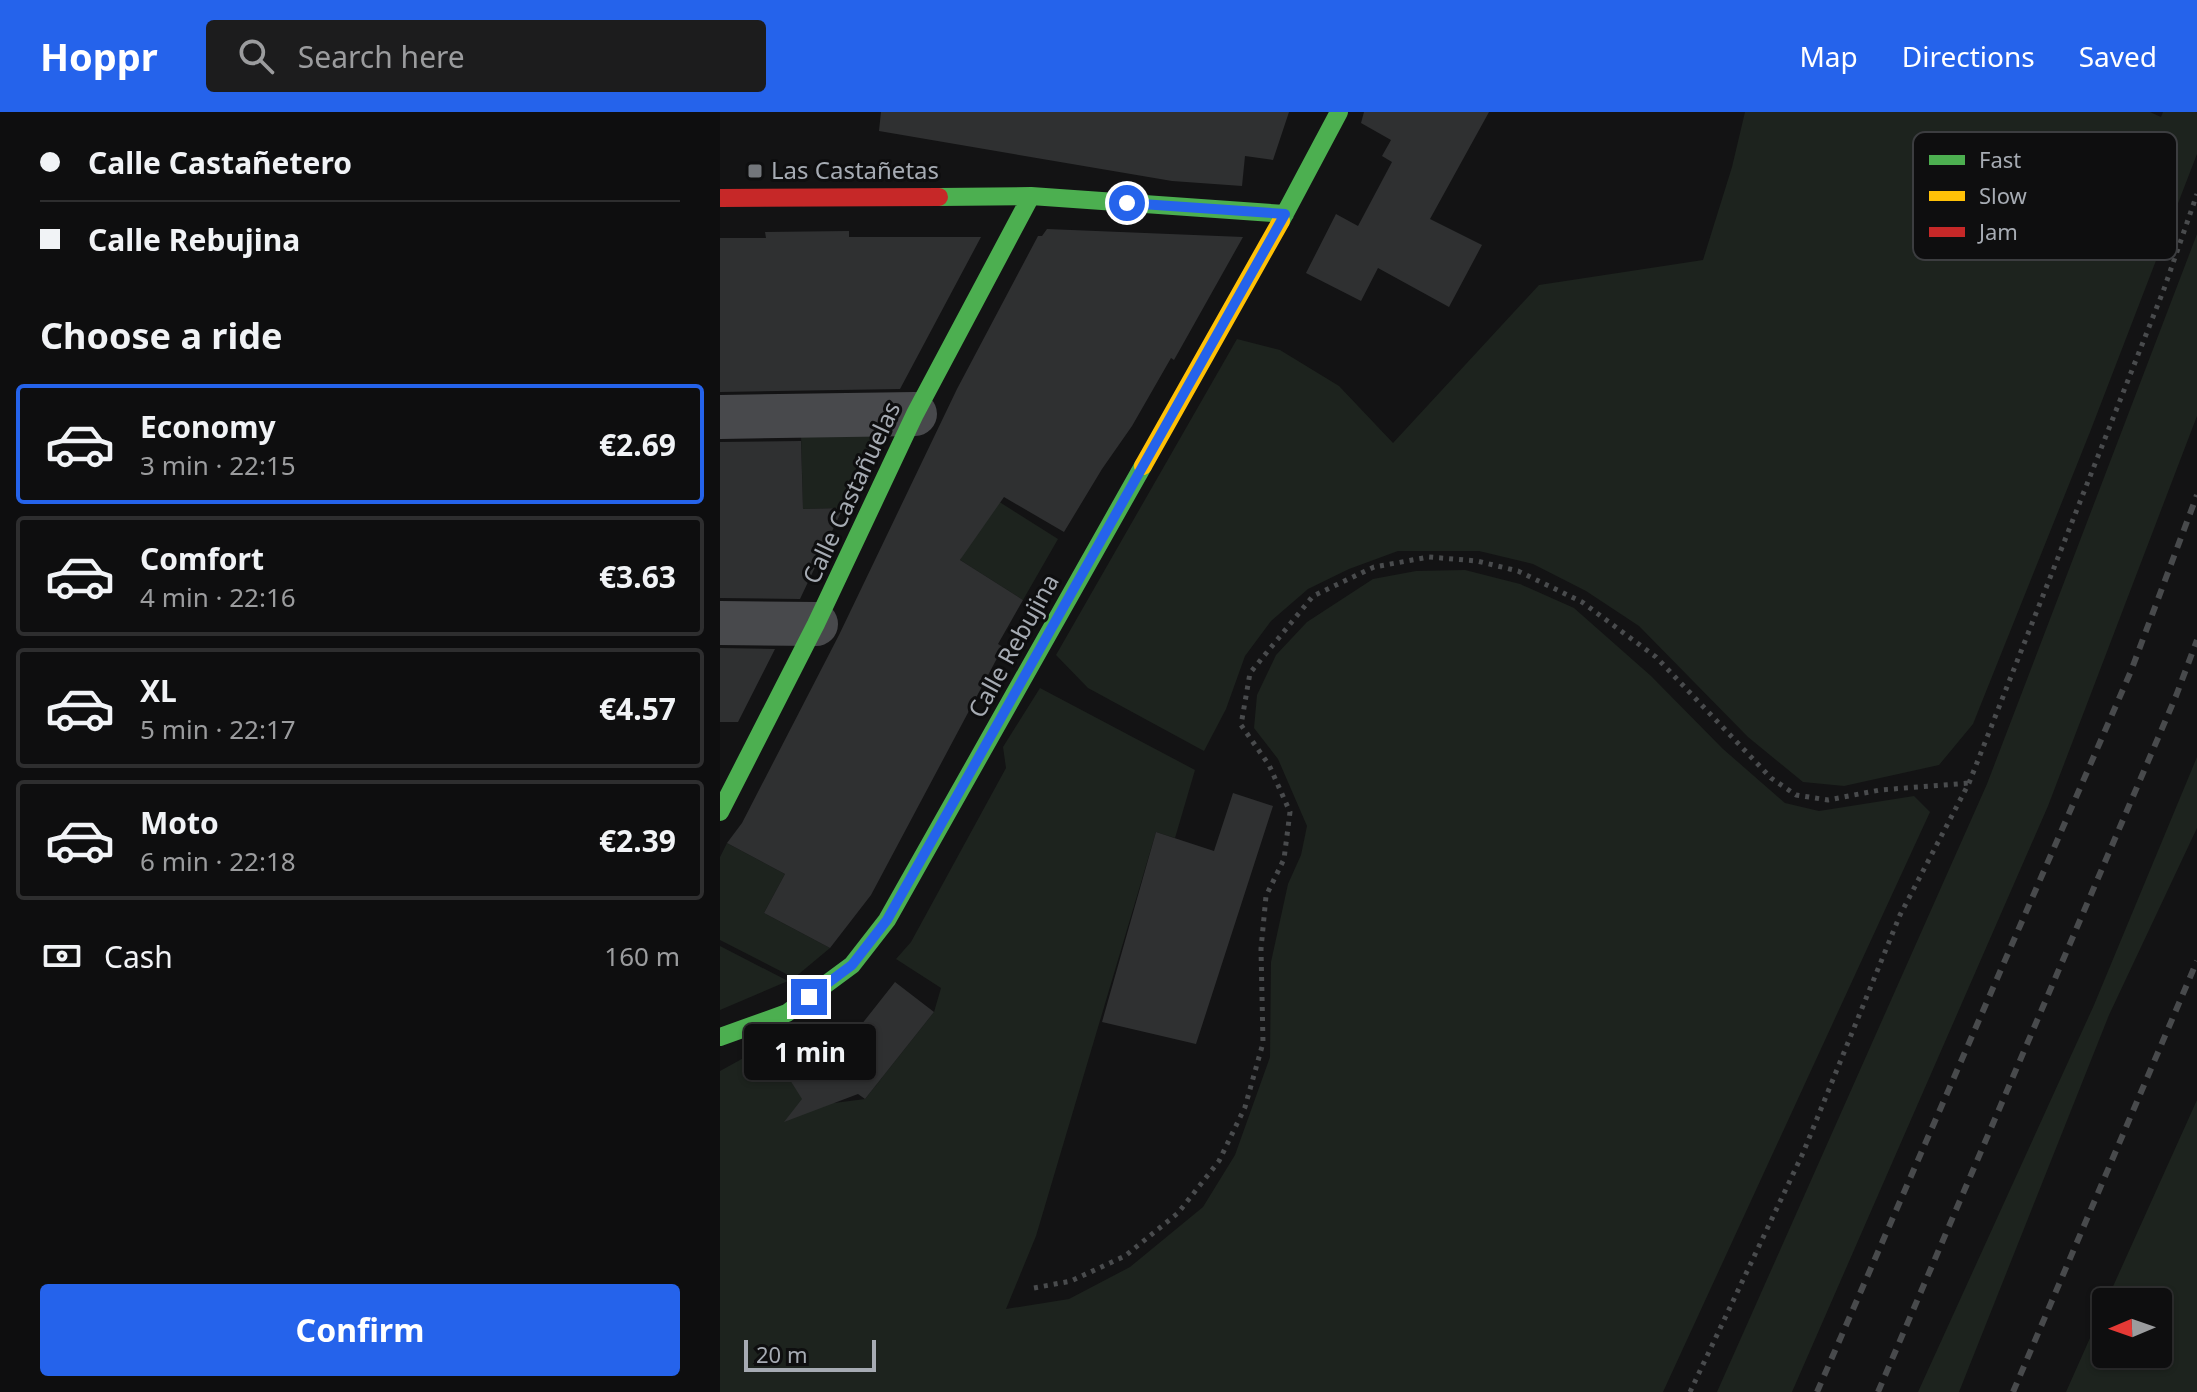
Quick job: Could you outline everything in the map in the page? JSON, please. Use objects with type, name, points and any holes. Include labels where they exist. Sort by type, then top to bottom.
[{"type":"street","name":"Calle Rebujina","points":[[720,1037],[787,1013],[852,965],[887,920],[1285,214],[1339,112]]},
{"type":"street","points":[[720,198],[1031,196],[1285,214]]},
{"type":"street","name":"Calle Castañuelas","points":[[720,812],[816,624],[915,414],[1031,196]]},
{"type":"street","points":[[720,417],[915,414]]},
{"type":"street","points":[[720,623],[816,624]]},
{"type":"path","points":[[2177,250],[2197,194]]},
{"type":"path","points":[[1690,1392],[1803,1153],[1900,915],[1969,783],[2174,260]]},
{"type":"path","points":[[1034,1288],[1071,1281],[1125,1256],[1178,1213],[1219,1161],[1245,1107],[1263,1043],[1261,949],[1266,896],[1284,859],[1290,812],[1269,765],[1241,725],[1250,673],[1313,596],[1374,567],[1429,557],[1477,561],[1518,571],[1582,602],[1656,657],[1771,778],[1796,795],[1828,800],[1880,790],[1969,783]]},
{"type":"shaded area","points":[[1745,112],[2150,112],[2161,117],[2163,112],[2197,112],[2197,154],[2177,206],[2177,132],[1913,132],[1913,260],[2156,260],[1973,724],[1939,765],[1844,786],[1803,782],[1748,737],[1639,626],[1586,591],[1533,564],[1479,551],[1398,551],[1349,569],[1308,589],[1271,621],[1245,656],[1226,709],[1204,751],[1088,688],[1056,655],[1237,339],[1280,350],[1339,386],[1393,443],[1539,285],[1703,260],[1732,167]]},
{"type":"shaded area","points":[[2197,234],[2197,416],[2048,806],[1792,1392],[1717,1392],[1987,784]]},
{"type":"shaded area","points":[[886,432],[850,508],[803,509],[801,435]]},
{"type":"shaded area","points":[[990,496],[1058,539],[1023,600],[960,560]]},
{"type":"shaded area","points":[[1465,570],[1520,584],[1574,608],[1651,676],[1723,749],[1785,803],[1819,811],[1914,796],[1930,812],[1663,1392],[720,1392],[720,1071],[769,1044],[776,1057],[834,1103],[865,1099],[934,1012],[941,988],[896,959],[911,942],[1006,768],[1003,747],[1040,688],[1195,770],[1175,838],[1156,832],[1036,1236],[1006,1309],[1069,1299],[1130,1267],[1203,1207],[1235,1155],[1270,1057],[1271,962],[1288,884],[1301,855],[1307,826],[1278,759],[1254,728],[1257,695],[1276,655],[1307,622],[1373,579],[1416,571]]},
{"type":"shaded area","points":[[2197,757],[2197,828],[2109,1015],[1959,1392],[1918,1392],[2094,1005]]},
{"type":"shaded area","points":[[727,843],[785,874],[764,913],[830,948],[794,978],[720,940],[720,857]]},
{"type":"shaded area","points":[[720,946],[788,981],[720,1010]]},
{"type":"shaded area","points":[[2197,1100],[2197,1392],[2066,1392],[2092,1334],[2092,1368],[2172,1368],[2172,1288],[2112,1288]]},
{"type":"building","points":[[881,112],[1289,112],[1273,160],[1245,156],[1242,186],[1172,181],[879,131]]},
{"type":"building","points":[[1364,112],[1489,112],[1430,219],[1482,245],[1449,307],[1378,268],[1361,301],[1306,273],[1336,214],[1358,226],[1392,162],[1382,156],[1391,140],[1361,123]]},
{"type":"building","points":[[1047,229],[1243,237],[1174,360],[1171,358],[1064,532],[1004,497],[960,560],[1023,600],[998,644],[1003,647],[871,895],[830,948],[764,913],[785,874],[727,843],[742,823],[839,635],[957,389],[1038,236],[1042,236]]},
{"type":"building","points":[[849,231],[849,237],[981,237],[900,389],[720,392],[720,238],[766,238],[765,232]]},
{"type":"building","points":[[801,441],[803,509],[843,508],[800,599],[720,598],[720,442]]},
{"type":"building","points":[[720,648],[775,649],[738,722],[720,722]]},
{"type":"building","points":[[1233,793],[1273,806],[1196,1044],[1102,1022],[1156,832],[1214,851]]},
{"type":"building","points":[[895,982],[934,1012],[865,1099],[858,1094],[784,1122],[802,1099],[775,1056],[817,1030],[835,1058]]},
{"type":"railway","points":[[1817,1392],[2131,671],[2197,495]]},
{"type":"railway","points":[[1878,1392],[2176,696],[2197,640]]},
{"type":"railway","points":[[2013,1392],[2197,961]]},
{"type":"traffic: fast","points":[[1281,221],[1339,112]]},
{"type":"traffic: fast","points":[[939,197],[1031,196],[1285,214]]},
{"type":"traffic: fast","points":[[720,812],[816,624],[915,414],[1031,196]]},
{"type":"traffic: fast","points":[[720,1037],[787,1013],[852,965],[887,920],[1143,466]]},
{"type":"traffic: slow","points":[[1143,466],[1281,221]]},
{"type":"traffic: jam","points":[[720,198],[939,197]]},
{"type":"place","name":"Las Castañetas","points":[[755,171]]},
{"type":"route","points":[[809,997],[852,965],[887,920],[1285,214],[1127,203]]}]
